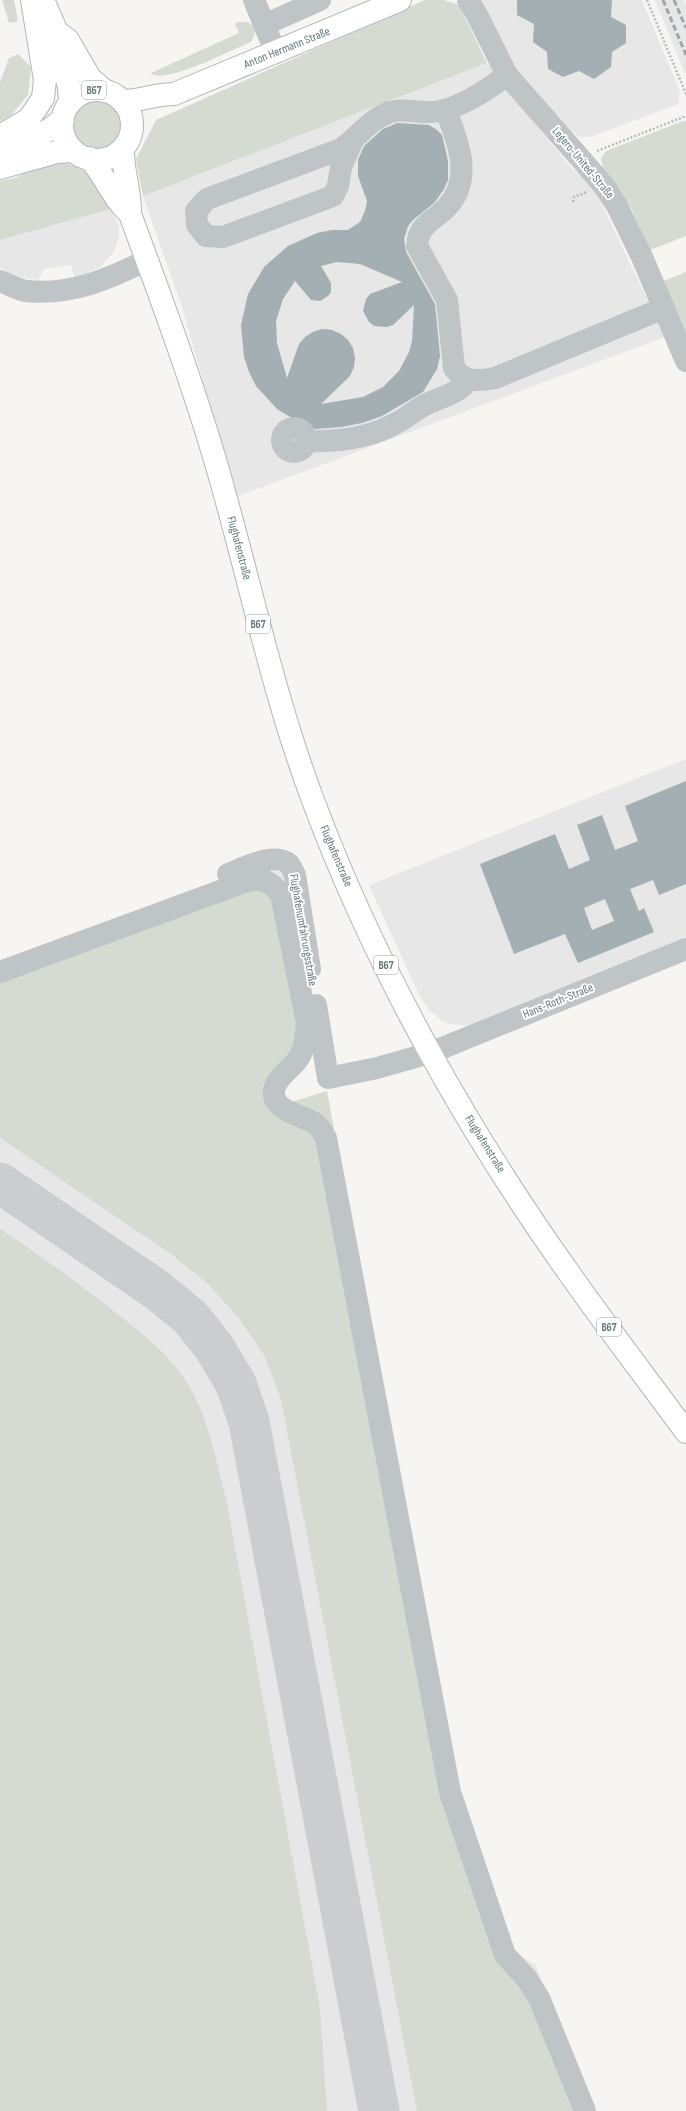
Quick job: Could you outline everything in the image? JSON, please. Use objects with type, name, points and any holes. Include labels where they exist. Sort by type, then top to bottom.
[{"type":"main road","points":[[0,136],[29,119],[43,98],[45,80],[32,0]]},
{"type":"main road","name":"Flughafenstraße","points":[[43,0],[57,32],[57,44],[69,87],[62,129],[65,139],[101,170],[119,204],[130,214]]},
{"type":"main road","name":"Anton Hermann Straße","points":[[114,96],[136,101],[159,94],[174,94],[276,53],[400,0]]},
{"type":"main road","name":"Flughafenstraße","points":[[57,32],[68,40],[90,78],[114,96],[130,112],[131,134],[123,148],[122,163],[131,200],[130,214],[212,450],[275,684],[308,788],[370,932],[430,1053],[490,1154],[568,1272],[686,1432]]},
{"type":"main road","name":"B67","points":[[66,111],[90,90],[114,96]]},
{"type":"main road","name":"Anton Hermann Straße","points":[[131,127],[144,116],[167,103],[174,94]]},
{"type":"main road","points":[[0,152],[13,149],[43,136],[66,111]]},
{"type":"main road","points":[[0,168],[57,152],[100,159],[113,156],[123,148]]},
{"type":"street","points":[[254,0],[276,53]]},
{"type":"street","points":[[264,25],[320,0]]},
{"type":"street","name":"Legero-United-Straße","points":[[468,0],[478,15],[507,75],[604,186],[617,206],[642,257],[686,361]]},
{"type":"street","points":[[352,142],[341,167],[338,186],[333,196],[223,238],[206,236],[197,225],[196,211],[207,199],[341,149],[352,142],[374,120],[392,112],[411,110],[429,113],[446,111],[493,86],[507,75]]},
{"type":"street","points":[[446,111],[462,157],[458,188],[448,206],[426,224],[418,236],[417,246],[447,300],[454,368],[460,376],[468,380],[478,381],[495,378],[664,308]]},
{"type":"street","points":[[0,281],[25,291],[67,291],[118,274],[147,260]]},
{"type":"street","points":[[307,441],[337,440],[368,435],[385,429],[426,404],[464,386],[468,380]]},
{"type":"street","name":"Flughafenumfahrungsstraße","points":[[0,958],[266,860],[282,859],[290,864],[295,875],[328,1078],[377,1068],[430,1053]]},
{"type":"street","points":[[0,972],[250,880],[261,878],[271,883],[281,894],[307,1023],[305,1039],[299,1058],[277,1082],[274,1091],[279,1098],[281,1108],[299,1114],[317,1124],[326,1138],[450,1792],[505,1955],[526,1979],[539,1998],[585,2111]]},
{"type":"street","name":"Hans-Roth-Straße","points":[[430,1053],[686,949]]},
{"type":"path","points":[[647,0],[686,94]]},
{"type":"path","points":[[580,158],[686,116]]},
{"type":"shaded area","points":[[2,0],[14,0],[18,21],[9,23]]},
{"type":"shaded area","points":[[425,0],[444,0],[459,5],[487,63],[143,196],[136,159],[156,120]]},
{"type":"shaded area","points":[[474,0],[642,0],[680,92],[678,104],[591,137],[579,137],[523,89]]},
{"type":"shaded area","points":[[655,0],[684,0],[686,5],[686,76]]},
{"type":"shaded area","points":[[238,22],[247,22],[254,27],[255,33],[251,42],[200,65],[184,70],[158,76],[151,73],[239,33],[235,24]]},
{"type":"shaded area","points":[[18,54],[31,67],[28,95],[9,118],[0,121],[0,82],[9,58]]},
{"type":"shaded area","points":[[487,63],[567,163],[595,190],[665,337],[236,497],[181,304],[143,196]]},
{"type":"shaded area","points":[[96,98],[106,100],[115,106],[121,115],[123,125],[121,135],[115,144],[106,150],[96,152],[86,150],[77,144],[71,135],[69,125],[71,115],[77,106],[86,100]]},
{"type":"shaded area","points":[[686,121],[686,236],[650,250],[631,208],[603,168],[601,158],[606,151]]},
{"type":"shaded area","points":[[61,161],[87,173],[97,184],[111,209],[0,240],[0,181],[15,178],[45,163]]},
{"type":"shaded area","points":[[111,209],[119,226],[119,239],[113,253],[99,268],[75,279],[71,265],[44,269],[38,280],[14,277],[0,268],[0,240]]},
{"type":"shaded area","points":[[686,272],[686,338],[663,281]]},
{"type":"shaded area","points":[[686,759],[686,937],[471,1026],[449,1024],[441,1020],[429,1010],[420,997],[369,885]]},
{"type":"shaded area","points":[[272,869],[281,872],[286,881],[313,1033],[309,1063],[282,1092],[285,1104],[327,1091],[456,1788],[513,1952],[535,1964],[594,2111],[0,2111],[0,967]]},
{"type":"shaded area","points":[[256,884],[276,897],[299,1002],[298,1047],[270,1082],[317,1134],[436,1736],[525,1986],[580,2111],[417,2111],[281,1399],[264,1355],[238,1317],[208,1284],[171,1254],[0,1138],[0,979]]},
{"type":"shaded area","points":[[327,1091],[334,1130],[330,1131],[285,1104]]},
{"type":"shaded area","points":[[0,1229],[87,1290],[158,1348],[186,1381],[204,1419],[226,1499],[320,2008],[327,2111],[0,2111]]},
{"type":"building","points":[[517,0],[612,0],[611,17],[626,25],[626,43],[612,52],[611,67],[594,79],[579,71],[563,77],[548,69],[547,52],[533,42],[534,24],[517,15]]},
{"type":"building","points":[[397,123],[429,125],[442,135],[448,161],[448,180],[435,202],[408,226],[404,239],[406,252],[435,304],[440,356],[437,369],[423,392],[382,416],[362,423],[341,427],[316,429],[305,426],[277,409],[256,386],[244,357],[241,325],[248,294],[264,267],[288,246],[317,233],[332,230],[348,230],[360,222],[365,211],[367,201],[358,176],[358,160],[364,146],[383,129]],"holes":[[[337,262],[360,264],[402,282],[370,294],[366,299],[363,311],[369,322],[374,326],[387,327],[393,325],[414,305],[412,341],[409,352],[399,371],[383,387],[363,397],[321,404],[350,376],[354,367],[355,358],[353,348],[348,340],[341,334],[332,330],[322,329],[313,332],[305,337],[299,344],[287,378],[277,343],[276,321],[283,299],[295,281],[311,300],[320,301],[331,292],[331,283],[321,266]]]},
{"type":"building","points":[[686,781],[686,884],[659,895],[653,880],[630,889],[639,911],[644,908],[654,932],[578,963],[565,934],[514,954],[480,864],[555,834],[569,869],[590,860],[577,825],[602,815],[615,850],[638,841],[625,806]],"holes":[[[605,899],[614,921],[592,930],[584,908]]]},
{"type":"taxiway","points":[[0,1183],[157,1290],[190,1317],[214,1347],[236,1384],[249,1422],[379,2111]]},
{"type":"railway","points":[[663,0],[686,55]]},
{"type":"railway","points":[[674,0],[686,28]]}]
